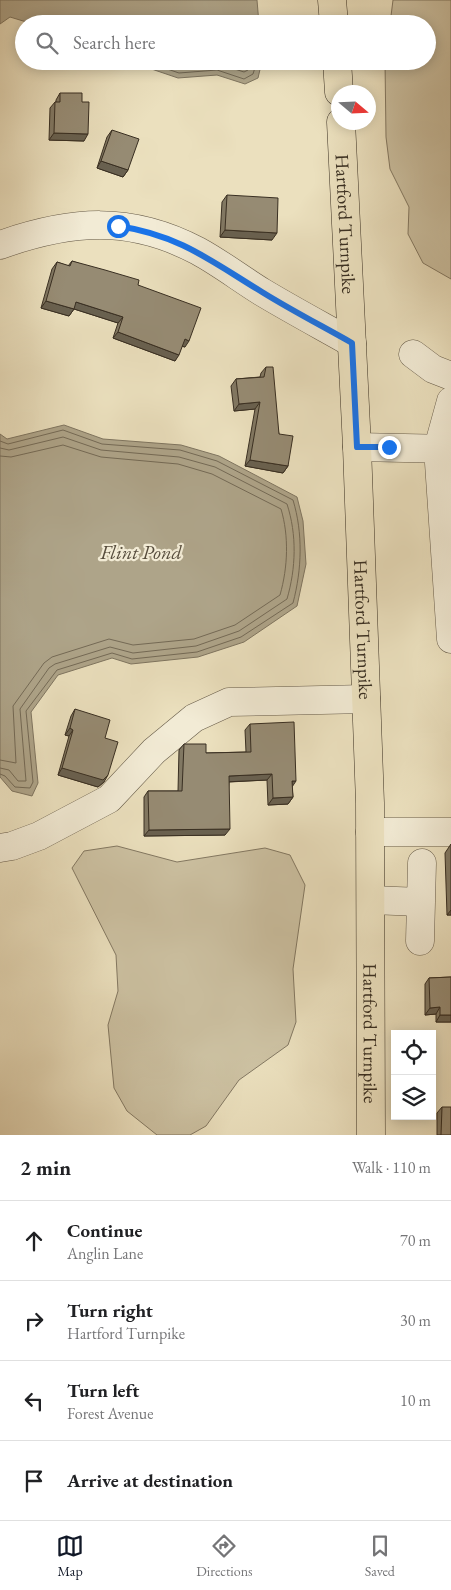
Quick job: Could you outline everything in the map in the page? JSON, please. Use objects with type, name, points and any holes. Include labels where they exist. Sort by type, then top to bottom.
[{"type":"main road","points":[[332,0],[333,15]]},
{"type":"main road","points":[[338,70],[339,85]]},
{"type":"main road","name":"Hartford Turnpike","points":[[341,130],[357,447],[370,832],[371,1135]]},
{"type":"street","points":[[0,245],[48,230],[83,224],[110,225],[165,236],[198,251],[262,292],[352,343]]},
{"type":"street","points":[[412,354],[433,369],[451,376]]},
{"type":"street","points":[[451,401],[443,424],[451,630]]},
{"type":"street","points":[[357,447],[445,449]]},
{"type":"street","points":[[0,848],[12,846],[39,836],[109,799],[154,751],[194,718],[229,702],[366,699]]},
{"type":"street","points":[[370,832],[451,832]]},
{"type":"street","points":[[420,941],[422,863]]},
{"type":"street","points":[[370,900],[421,902]]},
{"type":"shaded area","points":[[393,0],[451,0],[451,279],[423,263],[408,234],[409,207],[390,169],[386,137],[385,70],[436,70],[436,15],[391,15]]},
{"type":"shaded area","points":[[117,846],[177,862],[265,848],[290,855],[305,885],[293,969],[296,1022],[288,1045],[239,1080],[206,1126],[190,1135],[157,1135],[127,1111],[114,1088],[108,1025],[118,991],[116,955],[72,868],[84,851]]},
{"type":"water","points":[[0,0],[257,0],[258,15],[15,15],[15,19],[10,17],[0,24]]},
{"type":"water","points":[[154,70],[260,70],[258,78],[245,84],[217,75],[178,78]]},
{"type":"water","name":"Flint Pond","points":[[64,425],[103,439],[181,445],[219,456],[297,497],[303,521],[306,564],[297,606],[244,642],[198,657],[131,664],[112,658],[58,675],[31,712],[38,783],[32,796],[12,791],[0,777],[0,434],[7,439]]},
{"type":"building","points":[[60,93],[82,93],[82,102],[89,102],[88,134],[54,133],[55,102],[60,102]]},
{"type":"building","points":[[112,130],[139,139],[128,170],[101,161]]},
{"type":"building","points":[[227,195],[278,198],[277,233],[225,230]]},
{"type":"building","points":[[72,261],[139,280],[138,285],[201,308],[189,341],[185,339],[179,355],[118,332],[123,317],[76,302],[74,309],[46,301],[57,262],[70,266]]},
{"type":"building","points":[[266,367],[273,367],[279,434],[293,436],[288,466],[250,460],[260,402],[239,404],[236,379],[264,377]]},
{"type":"building","points":[[75,709],[110,720],[105,738],[118,742],[108,775],[103,780],[62,768],[73,730],[70,728]]},
{"type":"building","points":[[294,722],[296,781],[292,781],[293,797],[273,798],[272,774],[229,776],[230,829],[149,830],[148,791],[182,791],[184,744],[206,744],[206,753],[251,752],[250,724]]},
{"type":"building","points":[[451,977],[451,1015],[440,1015],[440,1007],[430,1008],[429,978]]},
{"type":"building","points":[[442,1107],[451,1107],[451,1135],[441,1135]]},
{"type":"route","points":[[118,226],[165,236],[198,251],[262,292],[352,343],[357,447],[389,447]]}]
